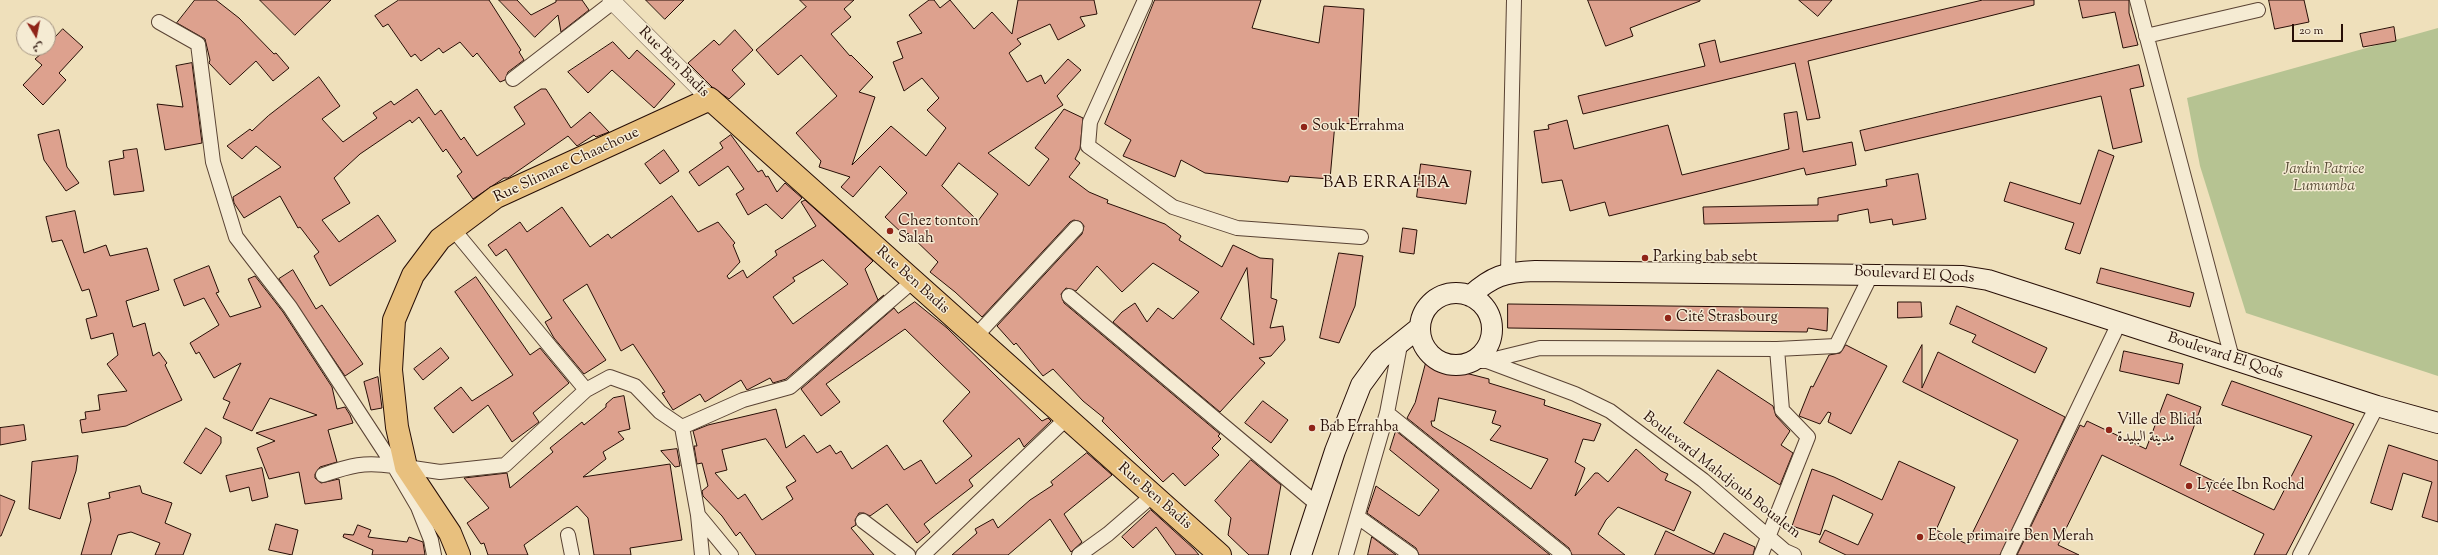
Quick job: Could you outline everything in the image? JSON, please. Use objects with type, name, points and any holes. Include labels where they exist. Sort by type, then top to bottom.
[{"type":"main road","name":"Rue Slimane Chaachoue","points":[[459,555],[450,533],[400,466],[391,370],[394,320],[413,275],[440,239],[496,197],[710,99]]},
{"type":"main road","name":"Rue Ben Badis","points":[[710,99],[1152,496],[1220,555]]},
{"type":"main road","name":"Boulevard El Qods","points":[[1470,296],[1486,282],[1508,272],[1872,273],[1963,276],[1988,280],[2377,406],[2438,423]]},
{"type":"main road","points":[[1454,293],[1470,296],[1484,305],[1492,319],[1493,335],[1481,361],[1455,366],[1437,360],[1424,346],[1420,327],[1425,311],[1437,298],[1454,293]]},
{"type":"main road","points":[[1301,555],[1335,451],[1360,385],[1380,359],[1401,340],[1420,327]]},
{"type":"street","points":[[1145,0],[1090,122],[1088,146],[1172,207],[1237,228],[1361,237]]},
{"type":"street","points":[[1508,272],[1514,0]]},
{"type":"street","points":[[2136,0],[2232,358]]},
{"type":"street","points":[[513,79],[612,1]]},
{"type":"street","name":"Rue Ben Badis","points":[[612,1],[710,99]]},
{"type":"street","points":[[2146,36],[2258,10]]},
{"type":"street","points":[[159,22],[198,44],[213,162],[236,237],[290,307],[373,433],[400,466],[431,540],[434,555]]},
{"type":"street","points":[[975,337],[1076,228]]},
{"type":"street","points":[[452,230],[586,390]]},
{"type":"street","points":[[1481,361],[1540,348],[1777,349],[1836,346],[1872,273]]},
{"type":"street","points":[[682,427],[743,400],[790,386],[913,282]]},
{"type":"street","points":[[1069,296],[1318,505]]},
{"type":"street","points":[[2008,555],[2119,323]]},
{"type":"street","points":[[1346,555],[1387,413],[1401,340]]},
{"type":"street","points":[[1761,555],[1770,537],[1808,437],[1782,410],[1777,349]]},
{"type":"street","name":"Boulevard Mahdjoub Boualem","points":[[1481,361],[1575,394],[1610,411],[1703,480],[1770,537],[1794,555]]},
{"type":"street","points":[[323,475],[354,464],[369,463],[440,472],[505,465],[586,390],[610,377],[635,386],[660,412],[682,427],[698,515],[702,555]]},
{"type":"street","points":[[2300,555],[2377,406]]},
{"type":"street","points":[[1387,413],[1564,555]]},
{"type":"street","points":[[923,555],[1066,419]]},
{"type":"street","points":[[373,433],[397,427]]},
{"type":"street","points":[[1079,555],[1114,529],[1152,496]]},
{"type":"street","points":[[698,515],[731,555]]},
{"type":"street","points":[[1358,517],[1411,555]]},
{"type":"street","points":[[862,521],[908,555]]},
{"type":"street","points":[[568,535],[572,555]]},
{"type":"green space","name":"Jardin Patrice Lumumba","points":[[2438,28],[2438,376],[2246,313],[2200,166],[2187,98]]},
{"type":"building","points":[[195,0],[216,0],[239,18],[274,54],[276,53],[289,68],[273,81],[256,61],[230,85],[209,63],[210,60],[205,39],[177,23]]},
{"type":"building","points":[[260,0],[331,0],[295,35]]},
{"type":"building","points":[[399,0],[489,0],[521,50],[519,52],[524,60],[508,72],[505,80],[500,82],[477,53],[473,57],[460,42],[443,53],[439,48],[421,61],[415,54],[411,57],[388,24],[383,27],[375,16]]},
{"type":"building","points":[[499,0],[517,0],[531,15],[556,2],[556,0],[582,0],[589,10],[561,32],[558,15],[535,37]]},
{"type":"building","points":[[646,0],[684,0],[665,19]]},
{"type":"building","points":[[800,0],[854,0],[844,9],[851,17],[831,34],[850,56],[851,55],[873,77],[859,92],[875,97],[852,165],[891,126],[926,156],[946,128],[927,110],[939,98],[922,78],[904,91],[893,62],[903,58],[897,42],[922,33],[909,15],[929,0],[934,0],[940,8],[950,0],[974,29],[992,12],[1012,34],[1018,0],[1094,0],[1097,14],[1080,17],[1085,26],[1058,40],[1050,24],[1017,39],[1021,44],[1009,53],[1027,82],[1041,75],[1045,84],[1068,59],[1081,70],[1057,96],[1063,105],[988,153],[1029,186],[1049,159],[1035,148],[1064,109],[1083,118],[1080,149],[1075,159],[1080,163],[1069,177],[1089,192],[1108,200],[1107,203],[1165,224],[1181,236],[1179,240],[1222,267],[1233,245],[1260,258],[1273,259],[1271,298],[1277,300],[1270,328],[1283,326],[1285,340],[1271,356],[1259,358],[1265,363],[1220,412],[1113,322],[1122,312],[1135,303],[1147,322],[1158,308],[1173,319],[1199,292],[1153,263],[1122,292],[1097,266],[1076,291],[1066,288],[1061,294],[1064,303],[1220,434],[1218,436],[1221,439],[1212,448],[1219,455],[1185,486],[1173,473],[1163,482],[1102,421],[1104,418],[1083,401],[1053,369],[1043,376],[1016,343],[1014,345],[997,326],[1082,234],[1084,226],[1081,222],[1074,220],[1070,222],[982,317],[955,292],[930,272],[938,262],[908,233],[905,236],[885,217],[907,193],[880,166],[853,197],[841,187],[850,177],[819,167],[821,161],[796,133],[837,96],[801,55],[778,75],[756,50],[806,7]],"holes":[[[959,163],[998,194],[978,221],[942,186]],[[1247,268],[1254,345],[1221,319]]]},
{"type":"building","points":[[1155,0],[1261,0],[1252,28],[1319,43],[1324,6],[1364,9],[1358,124],[1335,123],[1330,179],[1290,176],[1288,182],[1205,173],[1181,160],[1175,177],[1123,156],[1131,140],[1105,124]]},
{"type":"building","points":[[1588,0],[1700,1],[1630,28],[1633,36],[1606,46]]},
{"type":"building","points":[[1799,0],[1832,0],[1818,16]]},
{"type":"building","points":[[1983,0],[2034,0],[2034,5],[1808,61],[1820,118],[1807,120],[1795,63],[1583,114],[1578,96],[1705,66],[1699,44],[1715,40],[1720,62]]},
{"type":"building","points":[[2079,0],[2129,0],[2129,13],[2138,45],[2123,48],[2115,12],[2083,18]]},
{"type":"building","points":[[2269,0],[2304,0],[2309,22],[2275,29]]},
{"type":"building","points":[[2394,27],[2396,41],[2363,47],[2360,34]]},
{"type":"building","points":[[63,29],[83,47],[59,73],[66,80],[43,105],[23,85],[42,65],[35,59],[39,56],[56,56],[56,36]]},
{"type":"building","points":[[735,30],[753,50],[732,70],[745,84],[729,99],[712,87],[688,63],[714,40],[719,45]]},
{"type":"building","points":[[613,42],[629,59],[637,50],[675,84],[654,108],[612,70],[588,93],[568,72]]},
{"type":"building","points":[[192,63],[202,143],[165,150],[157,104],[183,107],[176,66]]},
{"type":"building","points":[[2139,65],[2144,86],[2130,89],[2142,142],[2113,149],[2101,96],[1865,151],[1860,131]]},
{"type":"building","points":[[319,77],[340,106],[322,119],[343,142],[377,118],[373,113],[391,101],[394,105],[417,89],[435,115],[441,110],[461,140],[464,137],[477,156],[525,124],[514,107],[541,89],[546,89],[571,128],[590,112],[609,132],[596,137],[594,135],[577,146],[568,136],[508,178],[504,178],[473,199],[457,176],[462,172],[446,149],[443,152],[419,117],[412,123],[410,120],[360,154],[334,178],[350,203],[322,220],[339,242],[378,215],[396,241],[330,286],[314,256],[319,252],[300,227],[298,228],[280,196],[244,218],[234,203],[233,197],[281,167],[256,146],[242,159],[227,146],[250,129],[252,131],[268,116]]},
{"type":"building","points":[[1797,112],[1803,152],[1852,142],[1856,165],[1806,175],[1804,168],[1609,216],[1605,202],[1570,211],[1562,180],[1542,183],[1534,131],[1549,129],[1548,125],[1567,120],[1574,149],[1668,125],[1682,175],[1789,149],[1784,114]]},
{"type":"building","points":[[59,130],[67,167],[79,183],[66,191],[44,160],[38,135]]},
{"type":"building","points":[[731,135],[758,172],[762,170],[766,177],[768,176],[777,192],[785,183],[802,198],[782,219],[766,204],[748,215],[736,194],[744,189],[728,166],[699,186],[689,172],[723,148],[720,143]]},
{"type":"building","points":[[137,149],[144,191],[114,195],[109,161],[124,158],[123,151]]},
{"type":"building","points":[[664,150],[679,171],[660,184],[645,164]]},
{"type":"building","points":[[2099,150],[2114,156],[2080,254],[2065,249],[2074,223],[2004,201],[2010,182],[2080,204]]},
{"type":"building","points":[[1421,164],[1471,171],[1466,204],[1417,197]]},
{"type":"building","points":[[1918,174],[1926,219],[1893,225],[1892,219],[1870,223],[1868,209],[1838,215],[1838,221],[1704,224],[1703,207],[1818,205],[1818,198],[1887,186],[1886,180]]},
{"type":"building","points":[[672,196],[698,232],[718,222],[735,243],[733,245],[740,262],[727,276],[729,279],[743,270],[747,278],[777,255],[775,251],[816,226],[801,202],[805,200],[873,261],[865,269],[878,300],[884,295],[786,379],[773,383],[770,378],[747,390],[741,380],[705,402],[700,394],[673,410],[662,393],[665,392],[633,344],[621,351],[587,284],[563,300],[606,360],[584,374],[554,338],[545,322],[552,318],[506,249],[496,256],[488,245],[520,222],[527,232],[562,207],[590,247],[608,234],[611,238]],"holes":[[[823,260],[848,284],[793,324],[773,297],[795,281],[793,278]]]},
{"type":"building","points":[[75,211],[84,253],[106,245],[110,256],[147,248],[159,290],[126,301],[133,327],[145,323],[153,356],[159,352],[167,363],[165,365],[182,400],[126,426],[82,433],[80,420],[86,419],[85,412],[100,410],[98,395],[127,391],[107,364],[118,355],[113,333],[91,339],[86,319],[97,316],[89,289],[82,291],[62,240],[52,242],[46,217]]},
{"type":"building","points":[[1403,228],[1417,230],[1414,254],[1400,252]]},
{"type":"building","points":[[1339,253],[1363,256],[1355,306],[1339,343],[1320,338]]},
{"type":"building","points":[[209,266],[219,292],[216,293],[230,317],[261,307],[248,279],[255,276],[283,312],[332,387],[337,409],[345,407],[350,415],[353,423],[328,430],[337,462],[320,467],[315,474],[315,478],[321,483],[339,479],[342,499],[305,504],[299,472],[269,479],[257,448],[275,441],[256,433],[317,415],[270,398],[252,431],[223,418],[230,402],[223,399],[241,363],[214,378],[199,352],[196,354],[190,343],[219,325],[204,298],[184,306],[174,280]]},
{"type":"building","points":[[2101,268],[2194,293],[2190,307],[2097,283]]},
{"type":"building","points":[[293,270],[316,309],[322,305],[363,364],[345,376],[279,279]]},
{"type":"building","points":[[476,277],[530,355],[540,348],[569,383],[533,413],[539,422],[512,442],[488,405],[453,433],[434,408],[461,387],[472,401],[513,375],[455,292]]},
{"type":"building","points":[[915,302],[947,328],[1042,421],[1048,418],[1051,421],[1024,447],[1019,438],[969,480],[973,486],[924,524],[930,532],[917,543],[887,504],[870,516],[864,513],[859,513],[855,520],[856,525],[851,528],[874,555],[756,555],[740,532],[736,536],[722,516],[703,496],[702,491],[708,486],[702,463],[697,464],[694,446],[697,446],[693,431],[708,425],[776,409],[786,448],[804,435],[817,453],[830,445],[836,454],[841,451],[852,469],[887,445],[904,470],[921,460],[936,484],[972,456],[943,421],[970,392],[905,329],[826,384],[840,402],[821,416],[801,389],[894,308],[898,313]],"holes":[[[766,439],[796,481],[786,487],[793,499],[762,520],[745,494],[738,499],[715,473],[727,470],[722,450]]]},
{"type":"building","points":[[1898,302],[1921,302],[1922,317],[1898,318]]},
{"type":"building","name":"Cité Strasbourg","points":[[1508,304],[1828,308],[1827,331],[1808,328],[1807,332],[1508,328]]},
{"type":"building","points":[[1957,306],[2047,348],[2035,373],[1972,342],[1976,335],[1950,324]]},
{"type":"building","points":[[1846,345],[1887,366],[1851,434],[1828,422],[1831,413],[1828,412],[1820,424],[1799,416],[1811,386],[1813,387],[1829,355],[1840,353]]},
{"type":"building","points":[[1922,345],[1922,388],[1938,352],[2065,417],[2000,555],[1846,555],[1819,542],[1825,530],[1858,545],[1873,514],[1833,495],[1820,535],[1792,526],[1812,469],[1834,477],[1882,500],[1899,461],[1955,487],[1936,530],[1967,544],[2018,440],[1903,382]]},
{"type":"building","points":[[441,348],[449,358],[423,380],[414,369]]},
{"type":"building","points":[[2124,351],[2183,364],[2179,384],[2120,371]]},
{"type":"building","points":[[1426,363],[1489,379],[1489,383],[1545,400],[1544,405],[1601,424],[1594,441],[1583,439],[1575,462],[1585,468],[1575,496],[1595,473],[1598,473],[1608,482],[1636,449],[1661,471],[1668,474],[1665,480],[1691,492],[1674,531],[1618,507],[1606,520],[1598,534],[1625,555],[1572,555],[1569,548],[1407,418],[1415,403]],"holes":[[[1439,398],[1496,411],[1492,423],[1501,426],[1490,440],[1548,459],[1531,489],[1470,448],[1432,426],[1431,421],[1434,421]]]},
{"type":"building","points":[[1718,370],[1773,406],[1776,416],[1790,431],[1781,445],[1793,453],[1780,485],[1684,423]]},
{"type":"building","points":[[378,377],[382,408],[371,410],[364,382]]},
{"type":"building","points":[[2232,381],[2354,424],[2286,555],[2254,555],[2264,534],[2102,455],[2058,545],[2079,555],[2017,555],[2080,425],[2084,427],[2087,421],[2146,449],[2167,394],[2201,407],[2180,465],[2274,510],[2312,436],[2222,405]]},
{"type":"building","points":[[624,396],[630,429],[618,432],[624,439],[603,452],[606,459],[583,477],[670,464],[682,540],[630,548],[631,555],[594,555],[588,518],[577,506],[524,545],[528,555],[488,555],[484,543],[481,544],[467,523],[489,508],[464,478],[507,473],[510,488],[553,452],[550,448],[582,422],[584,425],[606,407],[606,404],[613,398]]},
{"type":"building","points":[[1263,401],[1288,420],[1271,443],[1245,423]]},
{"type":"building","points":[[24,425],[26,440],[0,445],[0,428]]},
{"type":"building","points":[[206,428],[221,437],[221,443],[201,474],[184,463]]},
{"type":"building","points":[[1396,431],[1550,555],[1419,555],[1416,548],[1367,513],[1376,486],[1419,516],[1439,490],[1390,450]]},
{"type":"building","points":[[2389,445],[2438,461],[2438,522],[2422,517],[2432,482],[2403,473],[2392,510],[2371,503]]},
{"type":"building","points":[[677,449],[680,466],[675,467],[661,451]]},
{"type":"building","points":[[1087,453],[1112,475],[1064,514],[1082,542],[1071,552],[1050,519],[1008,555],[952,555],[977,533],[975,529],[993,519],[998,528],[1030,500],[1053,485],[1051,482]]},
{"type":"building","points":[[78,456],[76,471],[60,519],[29,509],[32,462]]},
{"type":"building","points":[[1251,460],[1281,485],[1268,555],[1249,555],[1228,535],[1231,518],[1215,501]]},
{"type":"building","points":[[262,468],[268,497],[252,501],[249,487],[230,492],[226,476]]},
{"type":"building","points":[[140,486],[142,493],[172,503],[165,523],[191,534],[183,555],[155,555],[160,543],[131,532],[118,535],[111,555],[81,555],[91,520],[88,503],[110,498],[109,493]]},
{"type":"building","points":[[0,495],[15,501],[1,536],[0,536]]},
{"type":"building","points":[[1151,510],[1199,555],[1176,555],[1156,527],[1133,548],[1122,537]]},
{"type":"building","points":[[276,524],[298,530],[292,555],[269,550]]},
{"type":"building","points":[[358,525],[371,530],[368,537],[407,542],[409,537],[423,542],[425,555],[372,555],[373,550],[343,537],[344,534],[353,535]]},
{"type":"building","points":[[1666,531],[1714,554],[1724,533],[1755,547],[1753,555],[1655,555]]},
{"type":"building","points":[[1372,537],[1396,555],[1368,555]]},
{"type":"place","name":"Souk Errahma","points":[[1304,127]]},
{"type":"place","name":"Chez tonton Salah","points":[[890,231]]},
{"type":"place","name":"Parking bab sebt","points":[[1645,258]]},
{"type":"place","name":"Cité Strasbourg","points":[[1668,318]]},
{"type":"place","name":"Bab Errahba","points":[[1312,428]]},
{"type":"place","name":"Ville de Blida مدينة البليدة","points":[[2109,430]]},
{"type":"place","name":"Lycée Ibn Rochd","points":[[2189,486]]},
{"type":"place","name":"Ecole primaire Ben Merah","points":[[1920,537]]},
{"type":"district","name":"BAB ERRAHBA","points":[[1387,184]]}]
